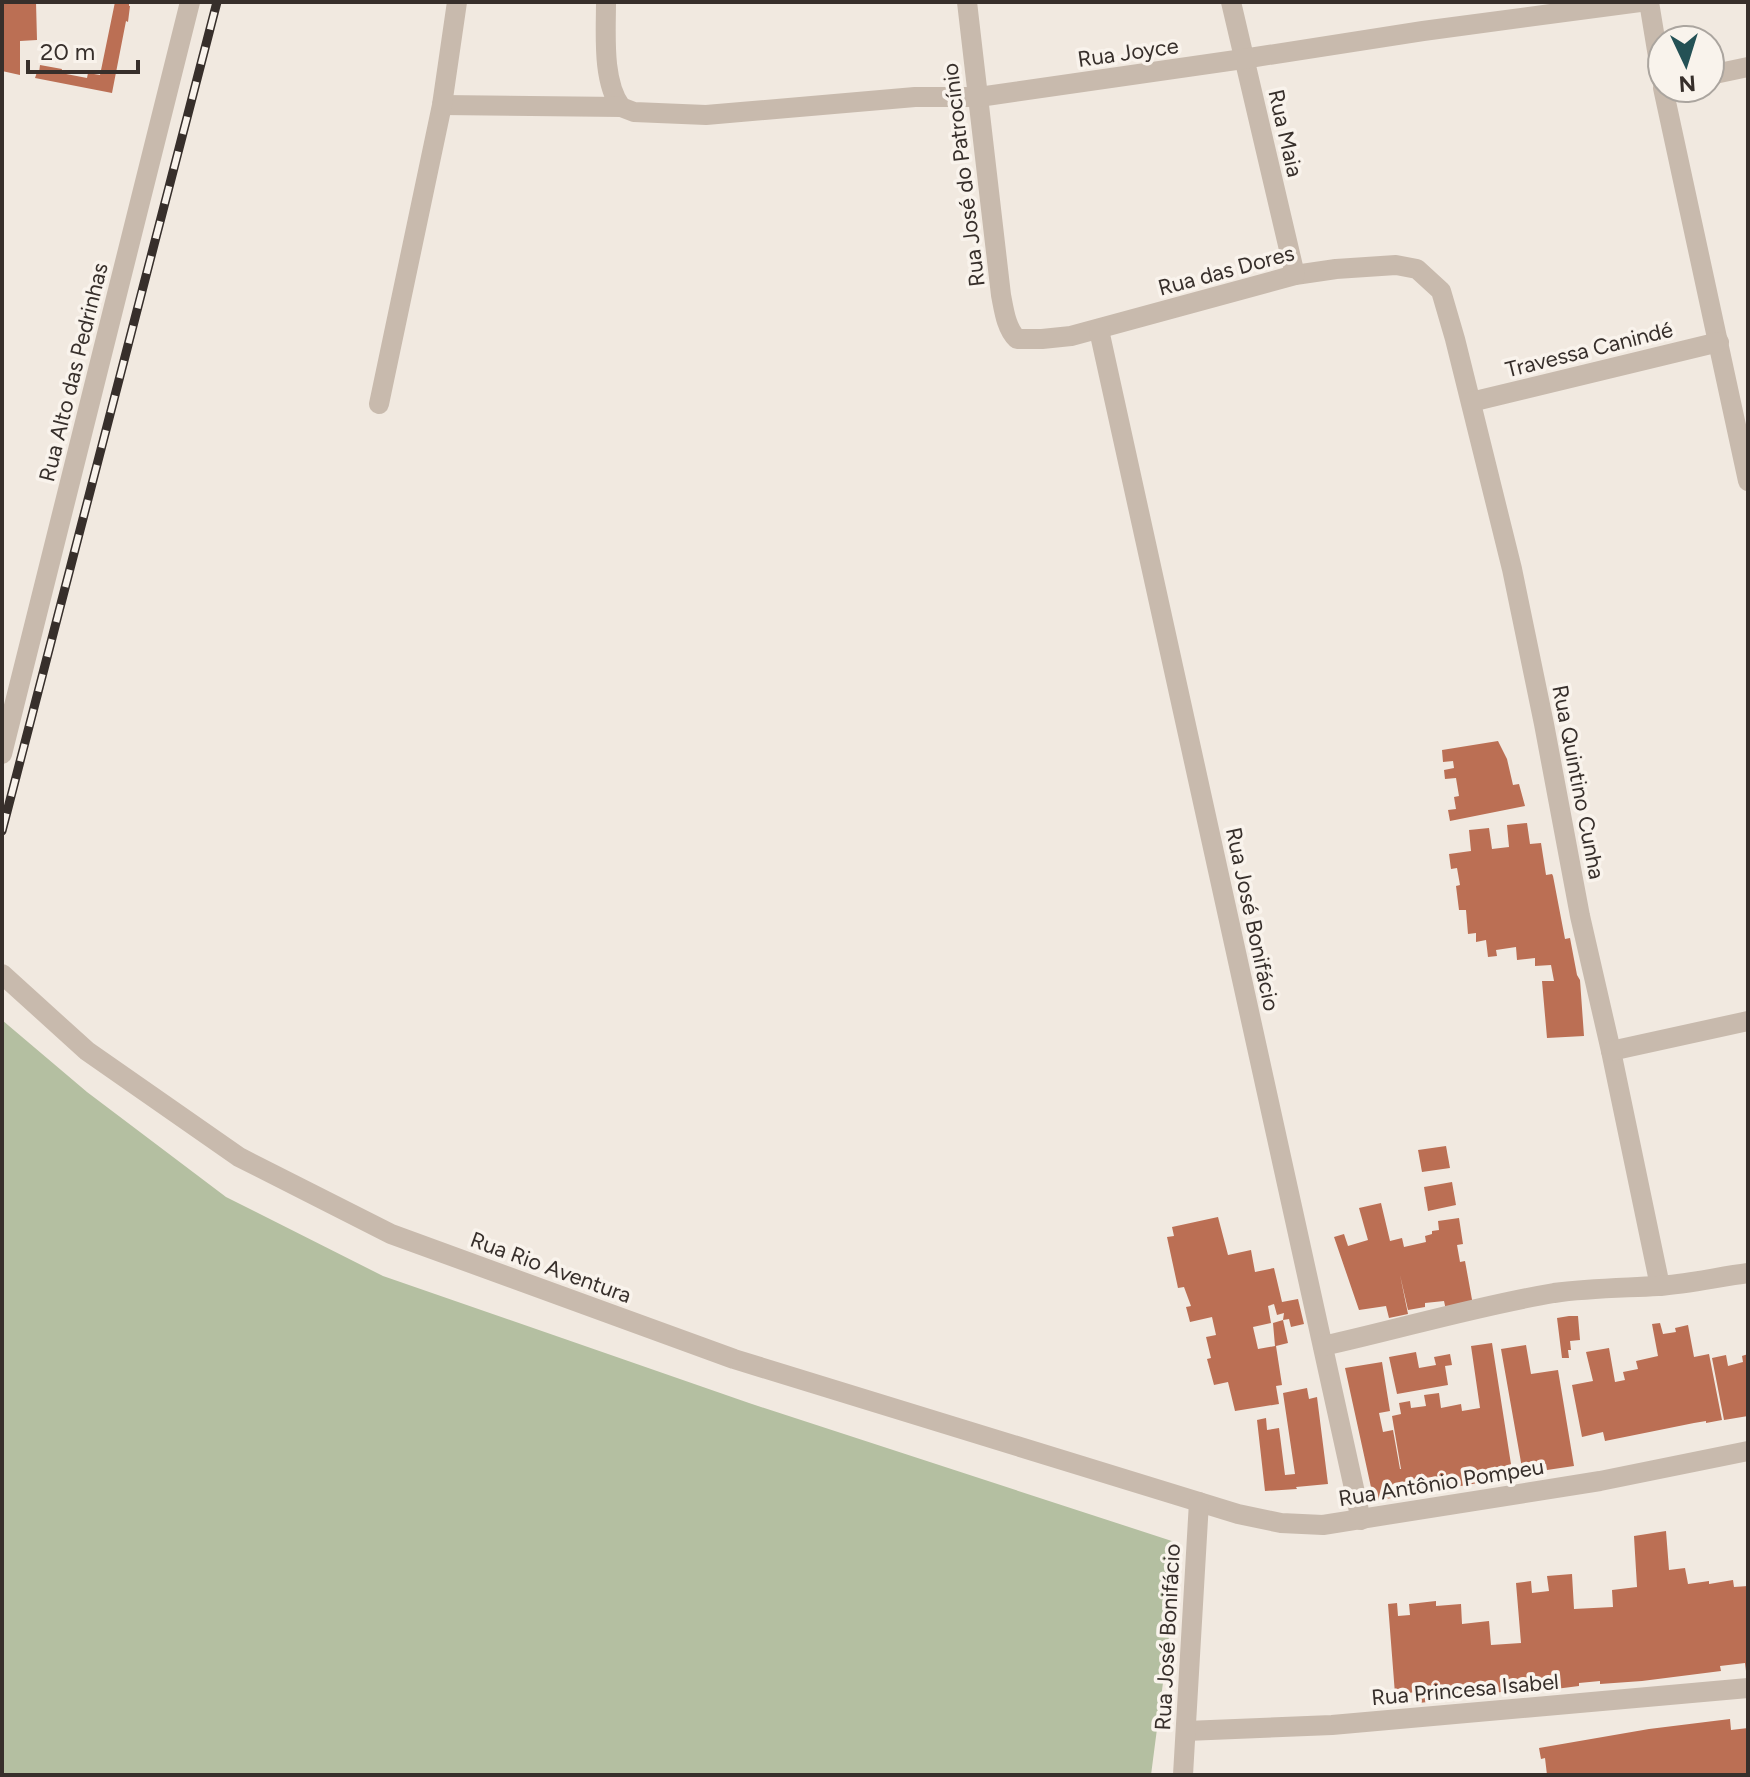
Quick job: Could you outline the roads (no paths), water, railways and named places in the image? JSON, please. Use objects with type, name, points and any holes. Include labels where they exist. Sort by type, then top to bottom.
[{"type":"street","name":"Rua Alto das Pedrinhas","points":[[2,754],[190,2]]},
{"type":"street","points":[[379,404],[442,105],[457,2]]},
{"type":"street","points":[[606,2],[609,81],[614,98],[621,107]]},
{"type":"street","name":"Rua José do Patrocínio","points":[[967,2],[1001,295],[1006,319],[1017,339]]},
{"type":"street","name":"Rua Maia","points":[[1231,2],[1295,275]]},
{"type":"street","name":"Rua Joyce","points":[[442,105],[621,107],[634,112],[706,115],[915,97],[979,97],[1640,2]]},
{"type":"street","points":[[1649,2],[1653,24]]},
{"type":"street","points":[[1726,72],[1748,67]]},
{"type":"street","points":[[1667,104],[1748,481]]},
{"type":"street","name":"Rua das Dores","points":[[1017,339],[1056,338],[1099,330],[1295,275],[1336,269],[1396,265],[1417,269],[1441,291]]},
{"type":"street","name":"Rua Quintino Cunha","points":[[1441,291],[1512,569],[1580,916],[1660,1286]]},
{"type":"street","name":"Rua José Bonifácio","points":[[1099,330],[1361,1520]]},
{"type":"street","name":"Travessa Canindé","points":[[1471,402],[1719,342]]},
{"type":"street","name":"Rua Rio Aventura","points":[[2,974],[87,1051],[239,1157],[391,1234],[734,1359],[1144,1485]]},
{"type":"street","points":[[1611,1051],[1748,1021]]},
{"type":"street","points":[[1323,1346],[1516,1300],[1603,1288],[1660,1286],[1748,1273]]},
{"type":"street","name":"Rua Antônio Pompeu","points":[[1144,1485],[1238,1514],[1281,1523],[1323,1525],[1600,1481],[1748,1451]]},
{"type":"street","name":"Rua José Bonifácio","points":[[1183,1775],[1199,1502]]},
{"type":"street","name":"Rua Princesa Isabel","points":[[1186,1731],[1332,1725],[1748,1688]]},
{"type":"railway","points":[[2,831],[217,2]]}]
